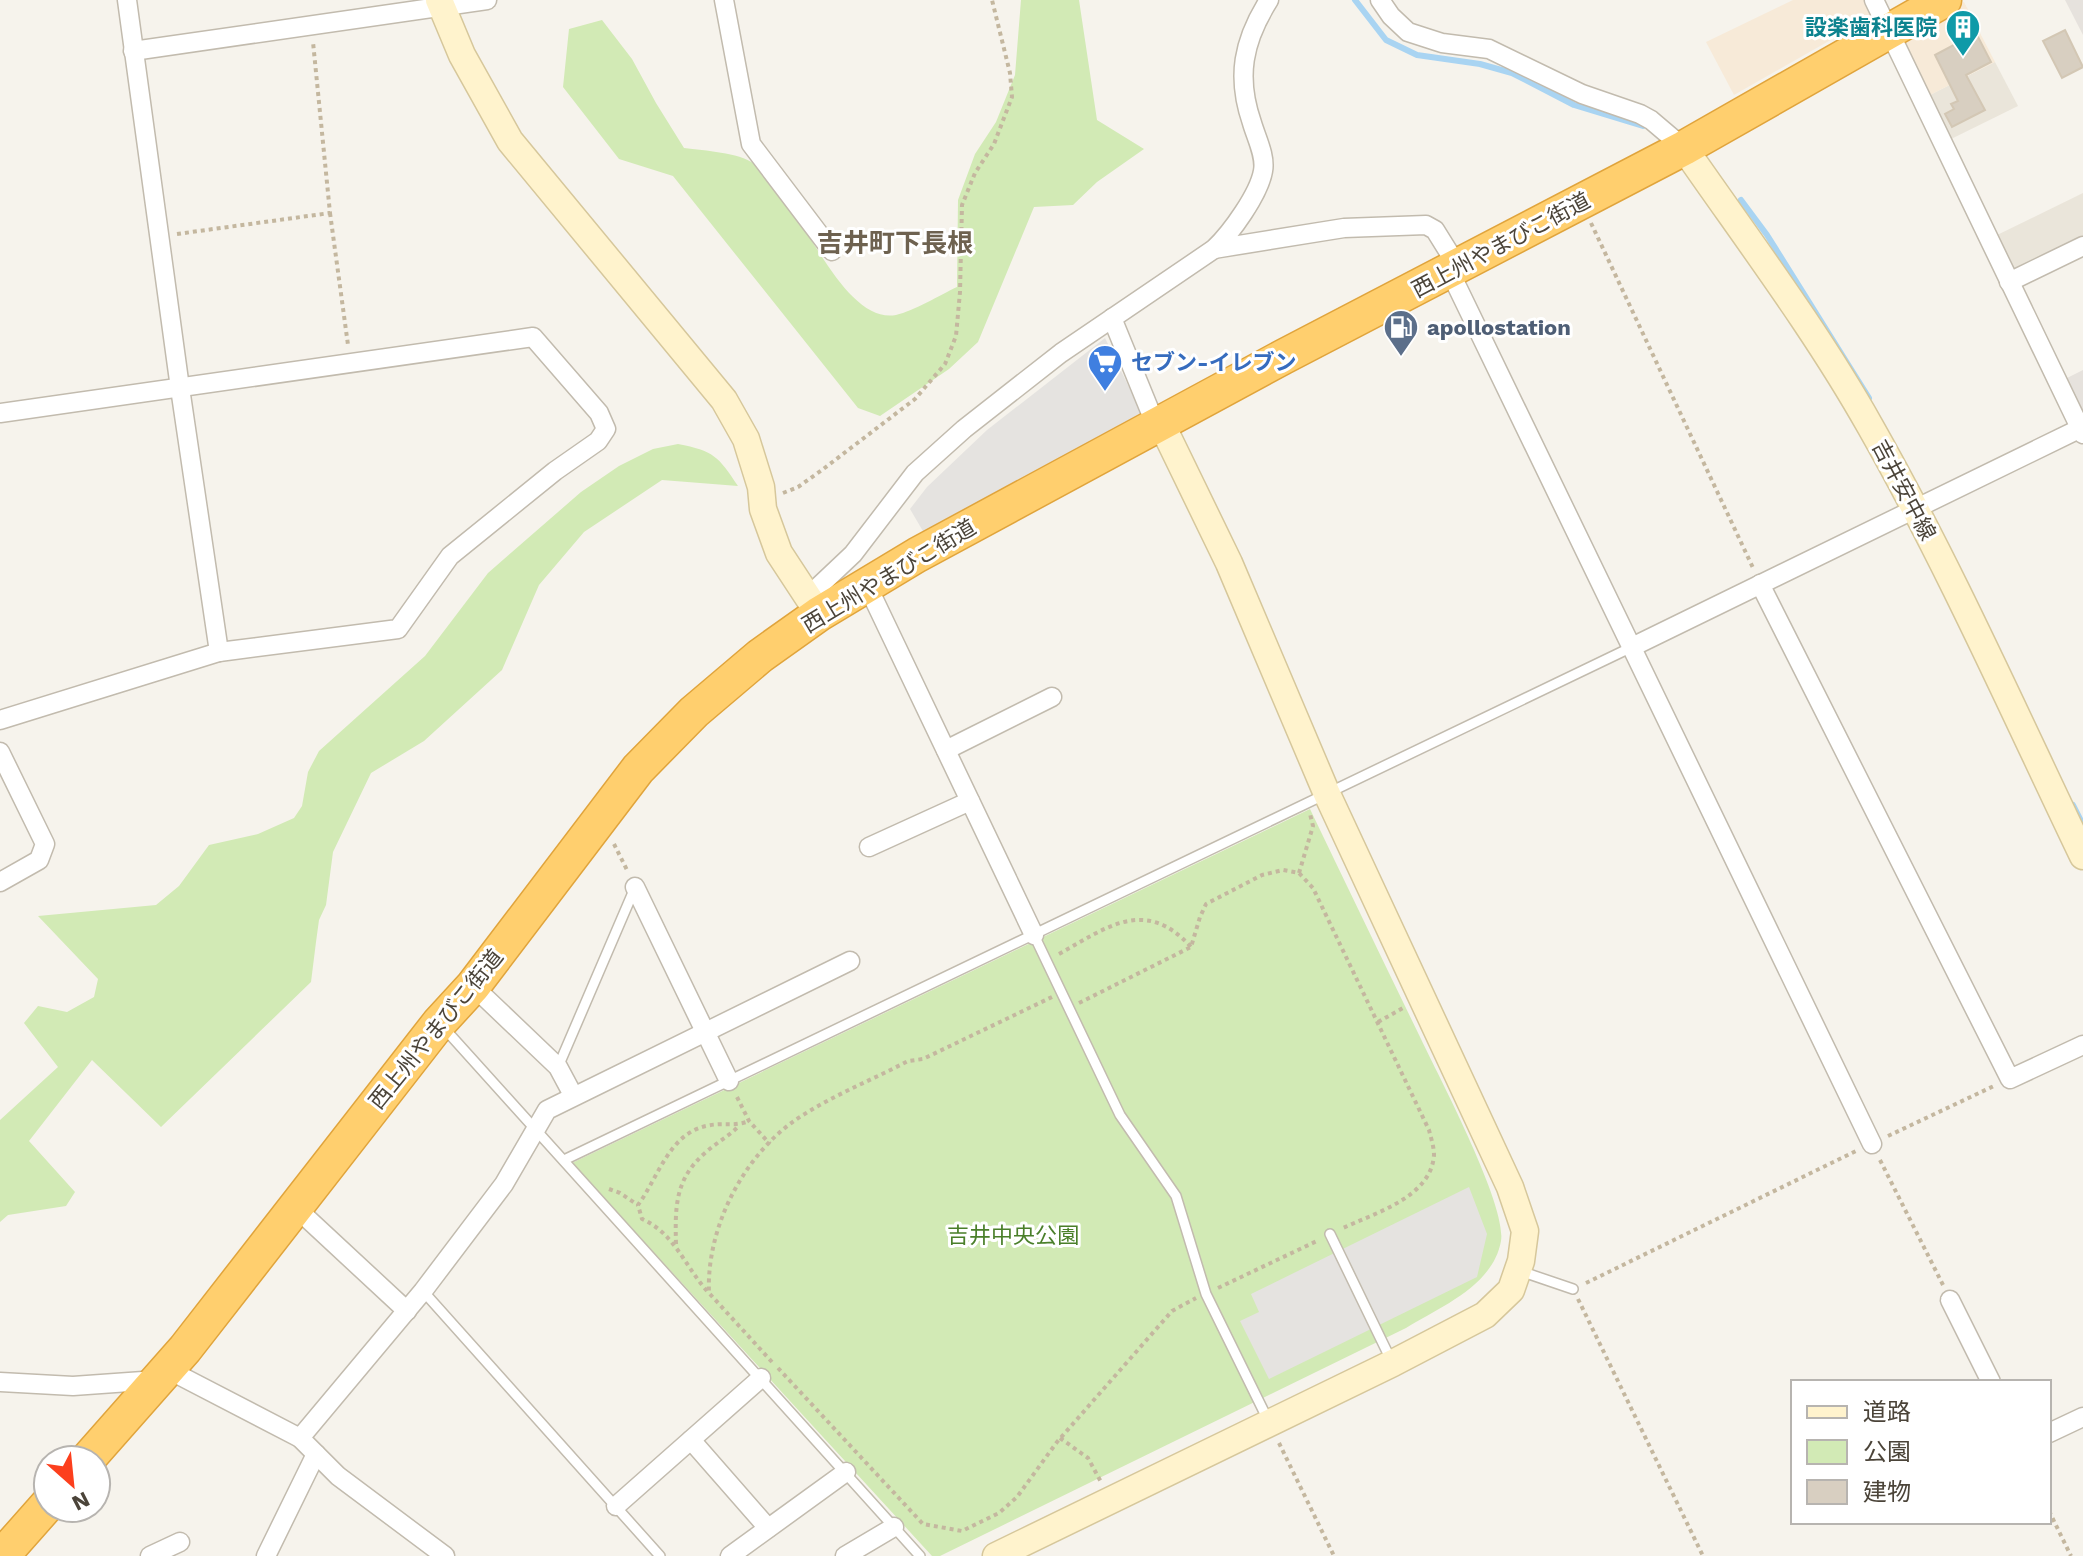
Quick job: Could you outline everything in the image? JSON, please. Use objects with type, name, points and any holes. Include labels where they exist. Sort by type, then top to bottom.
[{"type":"highway","name":"西上州やまびこ街道","points":[[101,1444],[162,1374],[439,1023],[473,986],[638,769],[694,712],[818,601],[867,585],[1161,423],[1684,148],[1944,0]]},
{"type":"highway","points":[[2,1556],[32,1522]]},
{"type":"street","points":[[127,0],[219,652]]},
{"type":"street","points":[[133,51],[440,3],[487,0]]},
{"type":"street","points":[[724,0],[751,144],[832,251]]},
{"type":"street","points":[[440,3],[469,69],[510,141],[724,400],[746,439],[779,553],[818,601],[915,473],[964,429],[1061,353],[1226,238],[1263,170],[1259,145],[1244,99],[1243,72],[1256,20],[1269,0]]},
{"type":"street","points":[[1380,0],[1408,32],[1442,43],[1489,49],[1582,94],[1640,114],[1684,148]]},
{"type":"street","points":[[1632,647],[2082,430],[1874,0]]},
{"type":"street","name":"吉井安中線","points":[[1684,148],[1868,423],[1916,510],[2083,856]]},
{"type":"street","points":[[1214,249],[1344,228],[1426,225],[1435,230],[1872,1144]]},
{"type":"street","points":[[2009,282],[2083,246]]},
{"type":"street","points":[[996,1556],[1272,1428],[1485,1315],[1511,1290],[1518,1271],[1525,1231],[1510,1187],[1316,799],[1229,563],[1161,423],[1150,411],[1112,318]]},
{"type":"street","points":[[0,413],[533,337],[599,413],[606,429],[598,441],[555,471],[450,556],[398,629],[219,652],[0,720]]},
{"type":"street","points":[[1760,584],[2010,1079],[2083,1045]]},
{"type":"street","points":[[867,585],[1034,935]]},
{"type":"street","points":[[946,750],[1052,697]]},
{"type":"street","points":[[0,752],[45,844],[39,860],[0,882]]},
{"type":"street","points":[[869,847],[970,801]]},
{"type":"street","points":[[635,887],[729,1081]]},
{"type":"street","points":[[300,1438],[407,1311],[504,1184],[547,1110],[850,961]]},
{"type":"street","points":[[473,986],[558,1067],[573,1095]]},
{"type":"street","points":[[295,1207],[407,1311]]},
{"type":"street","points":[[1950,1300],[1990,1380]]},
{"type":"street","points":[[0,1382],[73,1386],[162,1374],[300,1438],[338,1476],[445,1556]]},
{"type":"street","points":[[616,1506],[761,1378]]},
{"type":"street","points":[[2051,1432],[2083,1417]]},
{"type":"street","points":[[691,1440],[768,1528]]},
{"type":"street","points":[[266,1556],[316,1454]]},
{"type":"street","points":[[730,1556],[846,1472]]},
{"type":"street","points":[[845,1556],[894,1527]]},
{"type":"street","points":[[150,1556],[180,1542]]},
{"type":"lane","points":[[564,1160],[1632,647]]},
{"type":"lane","points":[[558,1067],[635,887]]},
{"type":"lane","points":[[1034,935],[1120,1115],[1176,1196],[1206,1294],[1272,1428]]},
{"type":"lane","points":[[439,1023],[920,1556]]},
{"type":"lane","points":[[1330,1234],[1393,1363]]},
{"type":"lane","points":[[1518,1271],[1573,1289]]},
{"type":"lane","points":[[423,1291],[660,1556]]},
{"type":"path","points":[[762,501],[798,487],[822,470],[915,399],[945,364],[956,336],[962,205],[975,173],[994,144],[1012,97],[1010,73],[992,0]]},
{"type":"path","points":[[312,25],[330,213],[351,363]]},
{"type":"path","points":[[1581,203],[1760,584]]},
{"type":"path","points":[[159,236],[330,213]]},
{"type":"path","points":[[1299,873],[1313,826],[1316,799]]},
{"type":"path","points":[[600,817],[635,887]]},
{"type":"path","points":[[594,1193],[607,1189],[620,1193],[638,1205],[642,1219],[653,1224],[676,1244],[693,1275],[923,1524],[962,1531],[999,1513],[1017,1497],[1060,1438],[1172,1311],[1404,1199],[1420,1186],[1429,1173],[1434,1153],[1429,1130],[1378,1022],[1313,888],[1299,873],[1283,870],[1262,875],[1206,904],[1191,947],[1070,1008]]},
{"type":"path","points":[[1046,961],[1096,931],[1111,925],[1141,921],[1159,922],[1170,927],[1191,947]]},
{"type":"path","points":[[709,1293],[708,1272],[715,1240],[730,1201],[747,1170],[770,1144],[802,1116],[908,1061],[923,1059],[1062,992]]},
{"type":"path","points":[[1378,1022],[1409,1004]]},
{"type":"path","points":[[1703,1556],[1573,1289],[2010,1079]]},
{"type":"path","points":[[729,1081],[749,1121],[770,1144]]},
{"type":"path","points":[[676,1244],[679,1187],[687,1172],[703,1155],[749,1121]]},
{"type":"path","points":[[638,1205],[671,1151],[689,1133],[702,1126],[720,1123],[739,1126]]},
{"type":"path","points":[[1872,1144],[1950,1300]]},
{"type":"path","points":[[1272,1428],[1334,1556]]},
{"type":"path","points":[[1060,1438],[1088,1458],[1102,1484]]},
{"type":"path","points":[[2051,1515],[2071,1556]]},
{"type":"shaded area","points":[[1793,0],[1872,0],[1878,13],[1734,95],[1706,42]]},
{"type":"shaded area","points":[[2065,0],[2083,0],[2083,35]]},
{"type":"shaded area","points":[[1964,2],[1995,62],[1924,98],[1896,39]]},
{"type":"shaded area","points":[[1995,62],[2018,106],[1945,142],[1924,98]]},
{"type":"shaded area","points":[[2083,193],[2083,251],[2016,284],[1993,237]]},
{"type":"shaded area","points":[[1105,338],[1145,420],[927,538],[910,509],[927,487],[987,430]]},
{"type":"shaded area","points":[[2083,370],[2083,420],[2063,380]]},
{"type":"shaded area","points":[[1469,1187],[1487,1234],[1477,1277],[1269,1379],[1240,1321],[1259,1312],[1251,1294]]},
{"type":"green space","points":[[1021,0],[1079,0],[1097,120],[1144,149],[1097,182],[1073,205],[1034,207],[978,342],[949,369],[880,416],[858,408],[673,176],[619,159],[563,87],[569,29],[602,20],[632,59],[684,148],[730,154],[755,164],[771,179],[837,279],[856,300],[875,313],[896,315],[957,287],[958,200],[975,154],[996,122],[1015,75]]},
{"type":"green space","points":[[678,444],[714,456],[738,486],[662,480],[584,532],[539,585],[502,670],[424,741],[371,773],[333,852],[326,905],[319,920],[311,982],[161,1127],[92,1060],[29,1141],[75,1192],[66,1206],[8,1215],[0,1222],[0,1120],[58,1067],[24,1023],[38,1006],[67,1012],[94,997],[98,979],[38,916],[156,905],[179,886],[209,845],[258,834],[294,818],[302,806],[308,772],[319,751],[425,656],[488,573],[581,492],[619,466],[653,449]]},
{"type":"green space","name":"吉井中央公園","points":[[1310,809],[1483,1171],[1500,1224],[1501,1241],[1496,1257],[1488,1271],[1463,1294],[1406,1328],[940,1556],[932,1556],[572,1163]]},
{"type":"building","points":[[2065,30],[2083,67],[2062,78],[2043,41]]},
{"type":"building","points":[[1976,33],[1991,62],[1966,75],[1985,110],[1952,127],[1945,114],[1954,109],[1951,104],[1958,101],[1935,55]]},
{"type":"waterway","points":[[1355,0],[1386,40],[1417,55],[1480,64],[1512,73],[1574,105],[1643,126]]},
{"type":"waterway","points":[[1741,200],[1767,235],[1869,398]]},
{"type":"waterway","points":[[2073,805],[2083,825]]},
{"type":"place","name":"設楽歯科医院","points":[[1963,58]]},
{"type":"place","name":"apollostation","points":[[1401,358]]},
{"type":"place","name":"セブン-イレブン","points":[[1105,393]]},
{"type":"district","name":"吉井町下長根","points":[[895,243]]}]
